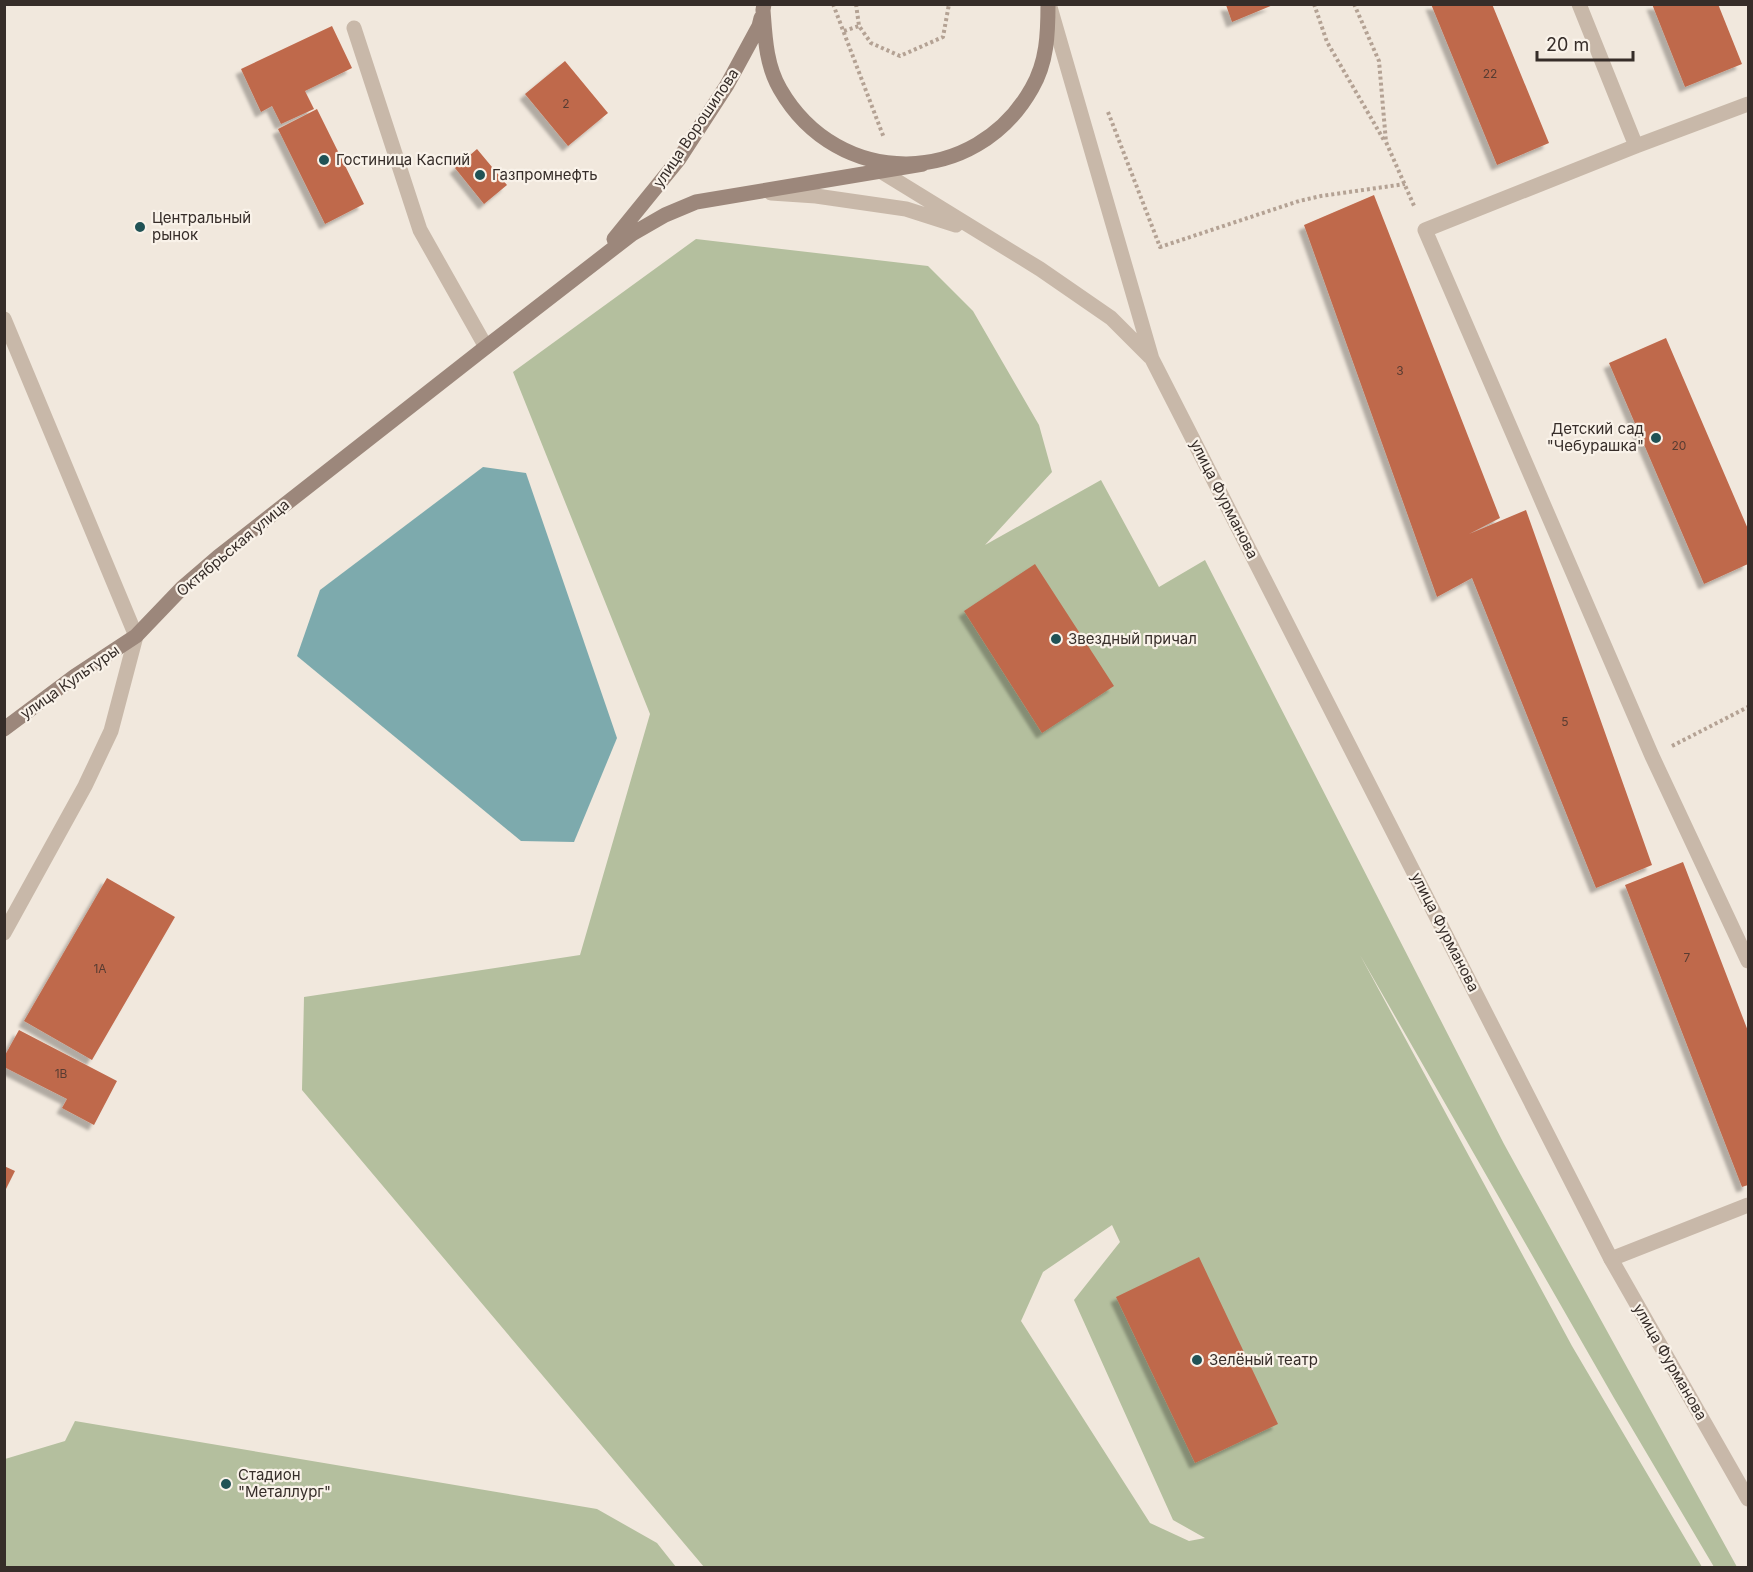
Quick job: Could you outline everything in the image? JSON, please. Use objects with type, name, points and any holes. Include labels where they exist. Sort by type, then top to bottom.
[{"type":"main road","points":[[593,264],[632,234],[665,215],[696,202],[923,164],[949,158],[975,147],[999,130],[1018,111],[1033,87],[1044,60],[1048,37],[1048,4]]},
{"type":"main road","points":[[764,7],[766,52],[779,88],[797,115],[825,140],[851,154],[879,162],[923,164]]},
{"type":"main road","name":"улица Ворошилова","points":[[593,264],[639,211],[679,159],[727,85],[759,26],[764,7]]},
{"type":"main road","name":"Октябрьская улица","points":[[136,636],[182,588],[218,557],[593,264]]},
{"type":"main road","name":"улица Культуры","points":[[4,729],[75,676],[136,636]]},
{"type":"street","points":[[1048,4],[1152,359]]},
{"type":"street","points":[[1579,4],[1636,146]]},
{"type":"street","points":[[354,28],[420,230],[486,347]]},
{"type":"street","points":[[1749,104],[1636,146],[1425,230],[1653,756],[1749,961]]},
{"type":"street","points":[[851,154],[883,171],[1040,269],[1111,318],[1152,359]]},
{"type":"street","points":[[750,193],[804,195],[906,210],[950,222],[996,242]]},
{"type":"street","points":[[4,319],[136,636]]},
{"type":"street","name":"улица Фурманова","points":[[1152,359],[1611,1259],[1749,1499]]},
{"type":"street","name":"Октябрьская улица","points":[[4,933],[85,786],[111,731],[136,636]]},
{"type":"street","points":[[1611,1259],[1749,1205]]},
{"type":"path","points":[[833,4],[886,142],[906,165]]},
{"type":"path","points":[[856,4],[859,26],[871,43],[900,56],[943,37],[950,4]]},
{"type":"path","points":[[1105,104],[1160,247],[1299,201],[1405,184],[1386,142],[1327,42],[1314,4]]},
{"type":"path","points":[[1354,4],[1379,61],[1386,142]]},
{"type":"path","points":[[844,31],[859,26]]},
{"type":"path","points":[[1653,756],[1749,707]]},
{"type":"green space","points":[[696,239],[928,266],[973,311],[1039,425],[1052,472],[985,545],[1101,480],[1159,587],[1205,560],[1504,1144],[1737,1567],[1714,1567],[1614,1398],[1360,955],[1572,1346],[1702,1567],[704,1567],[302,1090],[304,997],[580,955],[650,714],[513,372]],"holes":[[[1112,1225],[1120,1242],[1074,1300],[1173,1520],[1205,1538],[1189,1541],[1150,1523],[1021,1321],[1043,1272]]]},
{"type":"green space","name":"Стадион \"Металлург\"","points":[[75,1421],[597,1509],[657,1543],[676,1567],[5,1567],[5,1459],[65,1441]]},
{"type":"water","points":[[483,467],[526,473],[617,738],[574,842],[521,841],[297,656],[320,590]]},
{"type":"building","points":[[1431,4],[1492,4],[1549,143],[1497,165]]},
{"type":"building","points":[[1652,4],[1718,4],[1742,64],[1685,87]]},
{"type":"building","points":[[1226,5],[1273,5],[1232,22]]},
{"type":"building","points":[[332,26],[352,68],[305,91],[314,109],[281,124],[272,106],[261,112],[241,69]]},
{"type":"building","points":[[565,61],[608,113],[568,146],[525,94]]},
{"type":"building","points":[[317,109],[364,204],[325,224],[278,129]]},
{"type":"building","points":[[477,149],[507,185],[484,204],[455,168]]},
{"type":"building","points":[[1374,195],[1500,518],[1469,534],[1526,510],[1652,865],[1596,888],[1472,578],[1437,597],[1304,225]]},
{"type":"building","points":[[1666,338],[1748,529],[1748,564],[1704,584],[1609,363]]},
{"type":"building","points":[[1035,564],[1114,686],[1042,733],[964,611]]},
{"type":"building","points":[[1683,862],[1748,1031],[1748,1185],[1742,1187],[1625,885]]},
{"type":"building","points":[[107,878],[175,917],[92,1060],[24,1021]]},
{"type":"building","points":[[19,1030],[117,1081],[94,1125],[62,1108],[67,1099],[4,1067],[4,1057]]},
{"type":"building","points":[[4,1166],[15,1171],[4,1193]]},
{"type":"building","name":"Зелёный театр","points":[[1199,1257],[1278,1424],[1195,1463],[1116,1297]]},
{"type":"place","name":"Гостиница Каспий","points":[[324,160]]},
{"type":"place","name":"Газпромнефть","points":[[480,175]]},
{"type":"place","name":"Центральный рынок","points":[[140,227]]},
{"type":"place","name":"Детский сад \"Чебурашка\"","points":[[1656,438]]},
{"type":"place","name":"Звездный причал","points":[[1056,639]]},
{"type":"place","name":"Зелёный театр","points":[[1197,1360]]},
{"type":"place","name":"Стадион \"Металлург\"","points":[[226,1484]]}]
